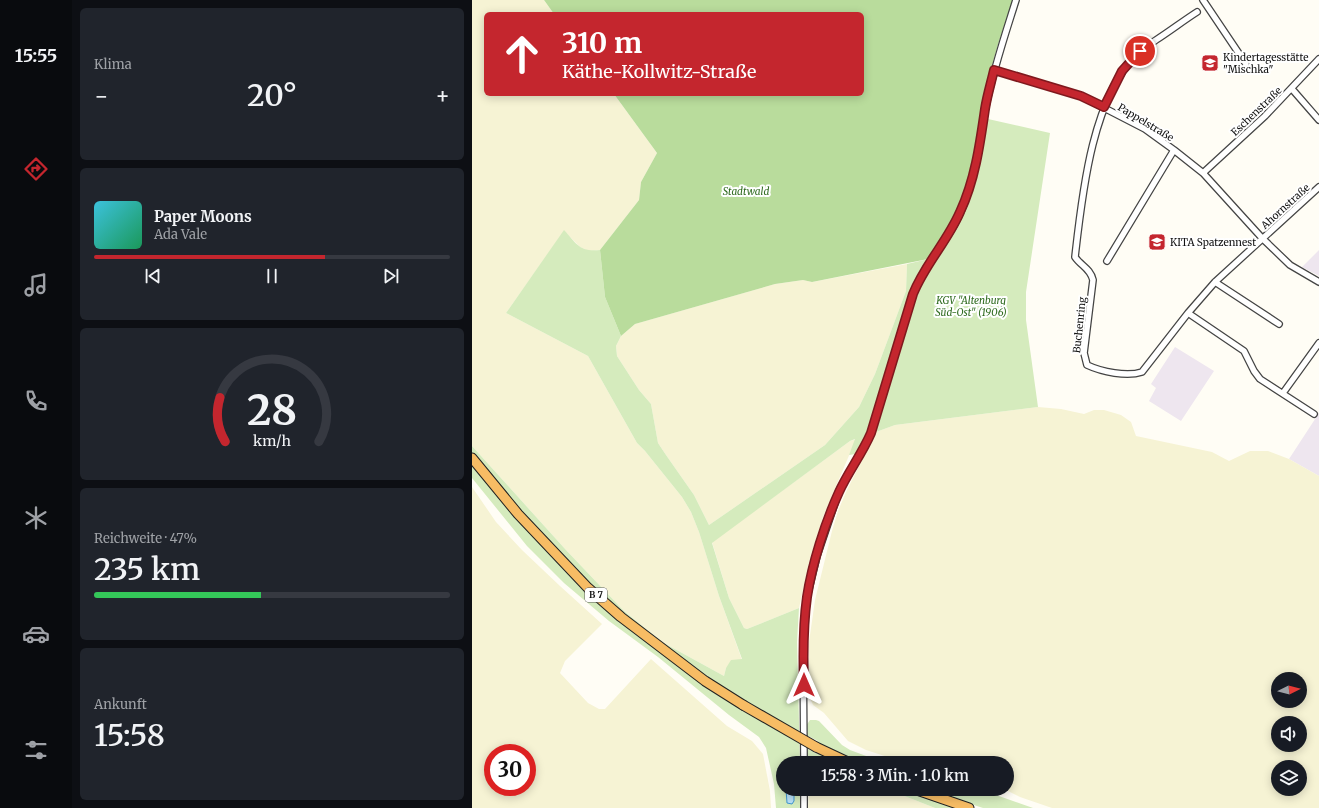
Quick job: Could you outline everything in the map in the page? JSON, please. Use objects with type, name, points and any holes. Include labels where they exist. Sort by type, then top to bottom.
[{"type":"highway","name":"B 7","points":[[472,458],[518,514],[588,588],[621,617],[705,681],[743,705],[816,747],[835,756]]},
{"type":"highway","points":[[934,796],[969,808]]},
{"type":"street","points":[[804,756],[803,641],[807,597],[817,556],[837,497],[871,433],[918,280],[952,228],[964,205],[977,162],[985,107],[994,70],[1016,0]]},
{"type":"street","points":[[1203,0],[1246,64]]},
{"type":"street","points":[[1104,107],[1122,71],[1140,51],[1197,12]]},
{"type":"street","name":"Eschenstraße","points":[[1202,173],[1265,116],[1319,59]]},
{"type":"street","name":"Pappelstraße","points":[[994,70],[1081,96],[1145,130],[1174,150],[1202,173],[1262,238],[1290,264],[1319,282]]},
{"type":"street","points":[[1292,89],[1318,119]]},
{"type":"street","name":"Buchenring","points":[[1104,107],[1091,154],[1083,196],[1075,257],[1078,262],[1086,267],[1092,274],[1093,280],[1084,353],[1087,365],[1096,369],[1126,374],[1142,372],[1188,313],[1215,282],[1262,238]]},
{"type":"street","name":"Pappelstraße","points":[[1107,261],[1174,150]]},
{"type":"street","name":"Ahornstraße","points":[[1262,238],[1319,187]]},
{"type":"street","points":[[1215,282],[1279,324]]},
{"type":"street","points":[[1188,313],[1244,351],[1254,371],[1260,379],[1314,414]]},
{"type":"street","points":[[1283,394],[1319,343]]},
{"type":"street","points":[[804,796],[804,808]]},
{"type":"shaded area","points":[[472,0],[544,0],[553,12],[484,12],[484,96],[615,96],[657,153],[641,182],[639,200],[600,250],[588,251],[580,247],[564,231],[506,313],[588,356],[637,443],[682,497],[691,512],[742,660],[726,668],[724,676],[662,642],[624,611],[566,550],[472,446]]},
{"type":"shaded area","points":[[1319,250],[1319,276],[1302,267]]},
{"type":"shaded area","points":[[907,264],[906,291],[875,374],[859,407],[825,445],[709,525],[694,495],[658,443],[651,404],[639,390],[617,356],[616,346],[621,336],[635,324],[775,284],[803,280],[812,282]]},
{"type":"shaded area","points":[[1175,347],[1214,371],[1181,421],[1149,401],[1156,388],[1151,384]]},
{"type":"shaded area","points":[[1038,407],[1061,409],[1084,414],[1094,410],[1104,410],[1121,415],[1131,422],[1136,436],[1212,452],[1229,461],[1250,451],[1268,451],[1289,459],[1319,476],[1319,808],[1052,808],[1014,794],[1014,756],[885,756],[866,750],[848,741],[824,713],[813,705],[810,698],[809,642],[815,600],[838,511],[876,432],[895,425]]},
{"type":"shaded area","points":[[1319,413],[1319,476],[1289,459]]},
{"type":"shaded area","points":[[856,439],[823,517],[810,558],[799,608],[747,629],[744,628],[729,598],[712,542],[850,441]]},
{"type":"shaded area","points":[[472,487],[496,522],[522,550],[602,624],[565,661],[560,673],[588,703],[599,709],[605,709],[651,659],[727,726],[752,741],[763,754],[770,791],[771,808],[472,808]]},
{"type":"shaded area","points":[[809,796],[905,796],[935,808],[808,808]]},
{"type":"green space","name":"Stadtwald","points":[[544,0],[1014,0],[998,43],[987,87],[981,117],[988,119],[970,191],[960,219],[953,233],[929,265],[928,259],[812,282],[803,280],[775,284],[635,324],[621,336],[605,297],[600,250],[639,200],[641,182],[657,153],[615,96],[864,96],[864,12],[553,12]]},
{"type":"green space","name":"KGV \"Altenburg Süd-Ost\" (1906)","points":[[988,119],[1050,133],[1026,292],[1026,320],[1038,407],[895,425],[876,432],[917,293],[979,163]]},
{"type":"green space","points":[[564,230],[579,246],[587,250],[600,250],[605,297],[621,336],[616,346],[617,356],[639,390],[651,404],[658,443],[694,495],[709,525],[825,445],[859,407],[875,374],[906,291],[907,264],[928,259],[906,308],[901,326],[897,331],[897,338],[867,431],[856,454],[849,455],[855,439],[850,441],[712,543],[729,598],[744,628],[747,629],[799,608],[797,642],[800,756],[776,756],[776,796],[800,796],[801,808],[776,808],[774,784],[766,748],[759,737],[729,715],[658,657],[609,621],[564,583],[527,546],[472,478],[472,446],[566,550],[624,611],[662,642],[724,676],[726,668],[731,660],[742,659],[691,512],[682,497],[637,443],[588,356],[506,313]]},
{"type":"green space","points":[[810,720],[819,721],[842,745],[850,750],[866,756],[845,756],[818,743],[818,741],[806,735],[806,726]]},
{"type":"green space","points":[[806,748],[826,756],[806,756]]},
{"type":"green space","points":[[905,796],[922,796],[956,808],[935,808]]},
{"type":"green space","points":[[946,796],[999,796],[1033,808],[983,808]]},
{"type":"water","points":[[786,796],[794,796],[794,801],[792,804],[787,803]]},
{"type":"place","name":"Kindertagesstätte \"Mischka\"","points":[[1210,63]]},
{"type":"place","name":"KITA Spatzennest","points":[[1157,242]]},
{"type":"route","points":[[804,685],[803,641],[807,597],[817,556],[839,491],[871,433],[918,280],[932,257],[943,244],[964,205],[977,162],[985,107],[994,70],[1081,96],[1104,107],[1122,71],[1140,51]]}]
